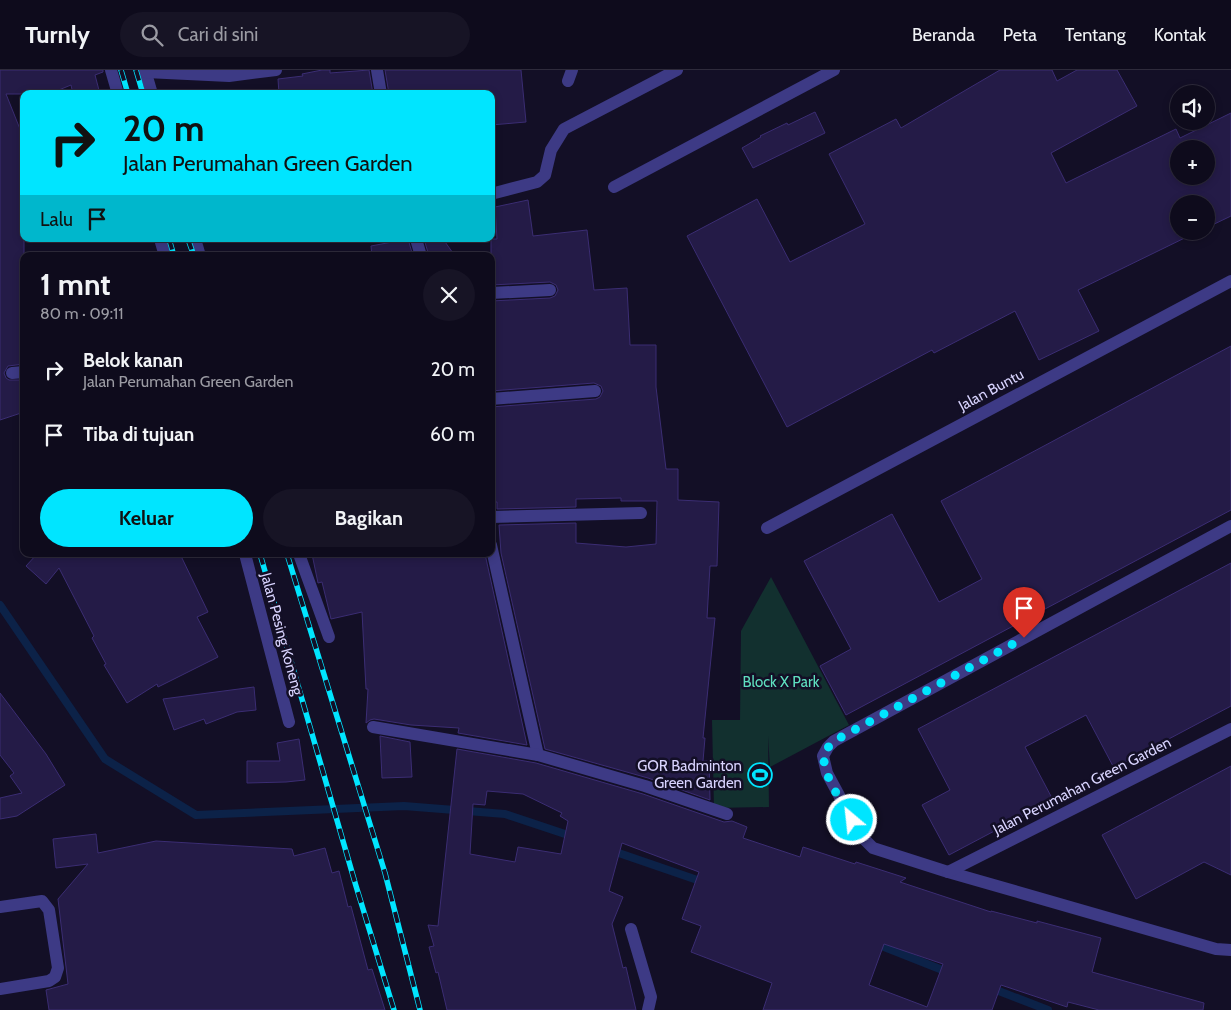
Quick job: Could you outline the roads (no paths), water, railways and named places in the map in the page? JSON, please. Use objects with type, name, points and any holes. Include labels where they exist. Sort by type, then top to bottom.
[{"type":"street","points":[[111,70],[117,90]]},
{"type":"street","points":[[151,90],[146,71],[228,76],[276,70]]},
{"type":"street","points":[[377,70],[380,90]]},
{"type":"street","points":[[495,193],[537,182],[545,175],[551,150],[564,129],[677,70]]},
{"type":"street","points":[[614,187],[834,70]]},
{"type":"street","name":"Jalan Buntu","points":[[767,528],[1231,281]]},
{"type":"street","points":[[495,293],[550,290]]},
{"type":"street","points":[[495,399],[595,391]]},
{"type":"street","points":[[495,517],[641,513]]},
{"type":"street","points":[[1231,526],[842,736],[828,747],[824,756],[827,773],[861,836],[873,848],[948,872],[1216,949],[1231,950]]},
{"type":"street","name":"Jalan Pesing Koneng","points":[[246,557],[289,722]]},
{"type":"street","points":[[300,557],[329,637]]},
{"type":"street","points":[[494,557],[538,756]]},
{"type":"street","points":[[373,727],[538,756],[645,786],[727,814]]},
{"type":"street","name":"Jalan Perumahan Green Garden","points":[[948,872],[1231,729]]},
{"type":"street","points":[[0,907],[42,901],[47,905],[58,968],[55,977],[49,981],[0,989]]},
{"type":"street","points":[[631,929],[651,997],[648,1010]]},
{"type":"waterway","points":[[0,605],[105,759],[196,815],[404,806],[505,814],[574,837]]},
{"type":"waterway","points":[[610,850],[706,883]]},
{"type":"waterway","points":[[874,943],[950,973]]},
{"type":"waterway","points":[[991,988],[1048,1010]]},
{"type":"railway","points":[[121,70],[127,90]]},
{"type":"railway","points":[[136,70],[142,90]]},
{"type":"railway","points":[[170,242],[173,252]]},
{"type":"railway","points":[[189,242],[193,252]]},
{"type":"railway","points":[[261,557],[394,1010]]},
{"type":"railway","points":[[288,557],[385,873],[420,1010]]},
{"type":"place","name":"GOR Badminton Green Garden","points":[[760,775]]},
{"type":"park label","name":"Block X Park","points":[[781,682]]}]
